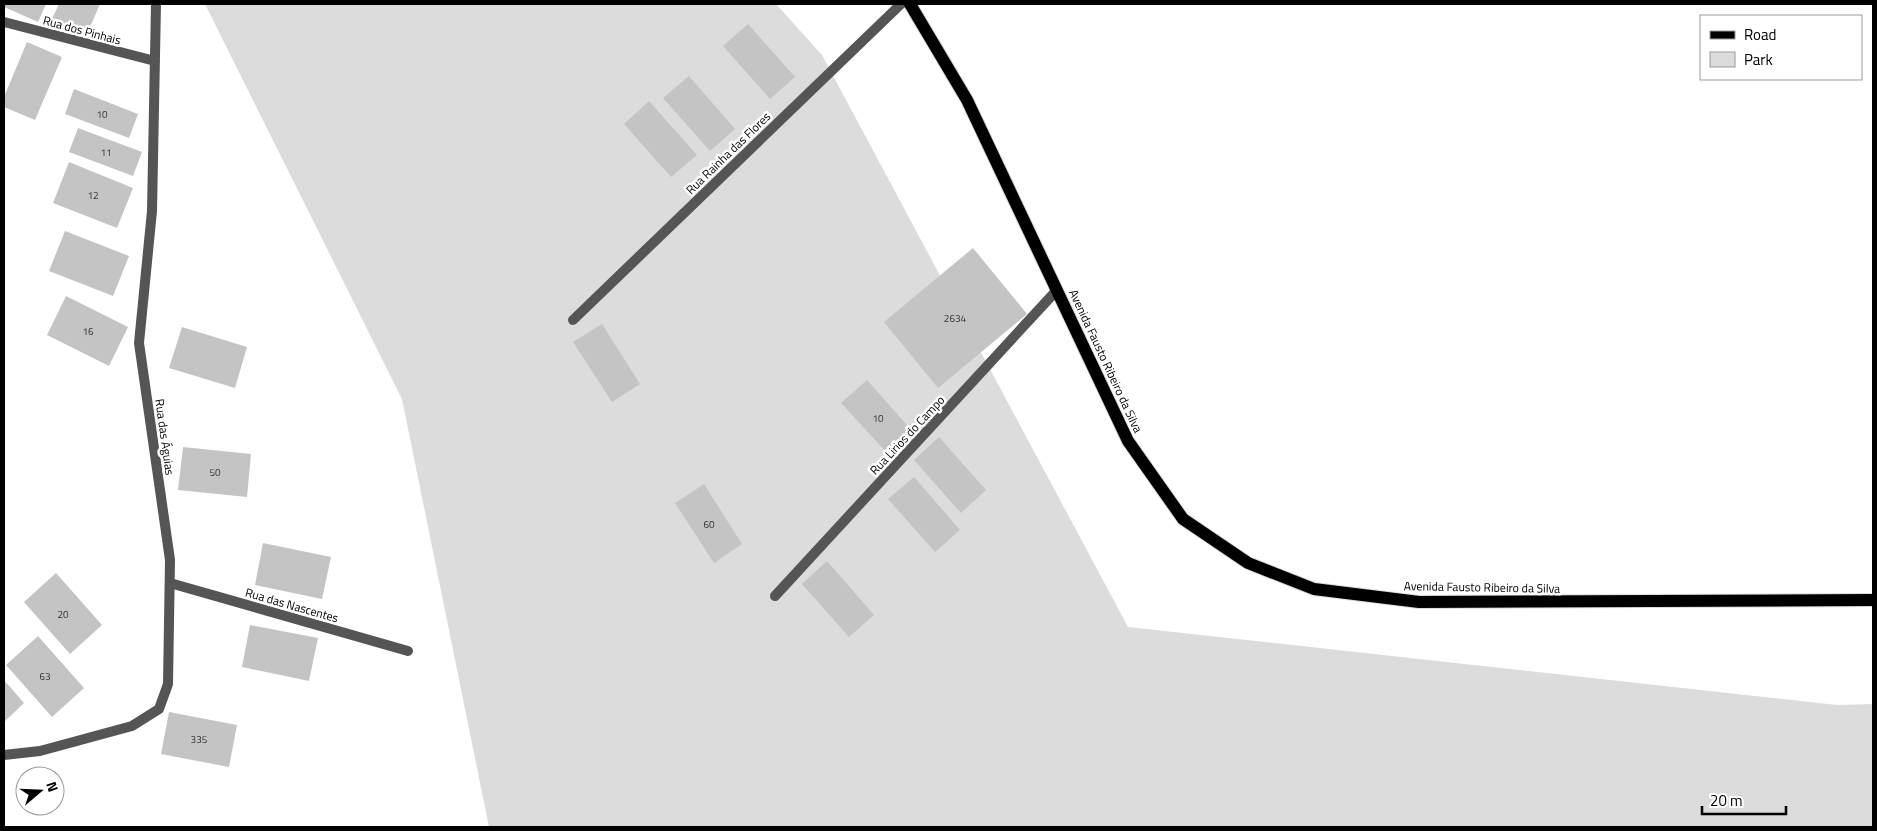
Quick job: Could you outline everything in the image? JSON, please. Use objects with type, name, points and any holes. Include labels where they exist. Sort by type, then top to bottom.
[{"type":"main road","name":"Avenida Fausto Ribeiro da Silva","points":[[910,4],[967,100],[1128,441],[1183,520],[1248,563],[1314,589],[1419,602],[1873,600]]},
{"type":"street","name":"Rua das Águias","points":[[4,755],[40,751],[132,726],[159,709],[168,684],[170,560],[139,343],[152,211],[156,4]]},
{"type":"street","name":"Rua Rainha das Flores","points":[[573,320],[901,4]]},
{"type":"street","name":"Rua dos Pinhais","points":[[4,22],[155,61]]},
{"type":"street","name":"Rua Lirios do Campo","points":[[775,596],[1057,290]]},
{"type":"street","name":"Rua das Nascentes","points":[[170,583],[408,651]]},
{"type":"green space","points":[[205,4],[776,4],[822,55],[1128,627],[1837,705],[1873,704],[1873,827],[489,827],[402,399]]},
{"type":"building","points":[[5,4],[46,4],[38,22],[4,7]]},
{"type":"building","points":[[59,4],[100,4],[86,36],[51,21]]},
{"type":"building","points":[[748,24],[795,77],[770,99],[723,46]]},
{"type":"building","points":[[27,42],[62,57],[35,120],[4,107],[4,97]]},
{"type":"building","points":[[689,76],[735,129],[710,151],[663,98]]},
{"type":"building","points":[[74,89],[138,114],[129,138],[65,114]]},
{"type":"building","points":[[649,101],[697,155],[671,177],[624,124]]},
{"type":"building","points":[[78,128],[142,152],[133,176],[69,152]]},
{"type":"building","points":[[69,162],[133,188],[117,228],[53,203]]},
{"type":"building","points":[[65,231],[129,256],[113,296],[49,271]]},
{"type":"building","points":[[973,248],[1027,314],[938,388],[884,322]]},
{"type":"building","points":[[66,296],[128,327],[109,366],[47,335]]},
{"type":"building","points":[[602,324],[640,384],[612,402],[573,342]]},
{"type":"building","points":[[182,327],[247,347],[235,388],[169,368]]},
{"type":"building","points":[[867,380],[914,433],[889,455],[841,403]]},
{"type":"building","points":[[939,437],[986,490],[961,513],[914,460]]},
{"type":"building","points":[[183,447],[251,454],[247,497],[178,490]]},
{"type":"building","points":[[914,477],[960,530],[935,552],[888,499]]},
{"type":"building","points":[[704,484],[742,544],[714,563],[675,503]]},
{"type":"building","points":[[263,543],[331,557],[322,599],[255,585]]},
{"type":"building","points":[[827,561],[874,615],[849,637],[802,584]]},
{"type":"building","points":[[56,573],[102,625],[70,654],[24,602]]},
{"type":"building","points":[[250,625],[318,638],[309,681],[242,667]]},
{"type":"building","points":[[38,636],[84,688],[52,717],[6,665]]},
{"type":"building","points":[[4,680],[24,703],[4,722]]},
{"type":"building","points":[[169,712],[237,725],[229,767],[161,754]]}]
